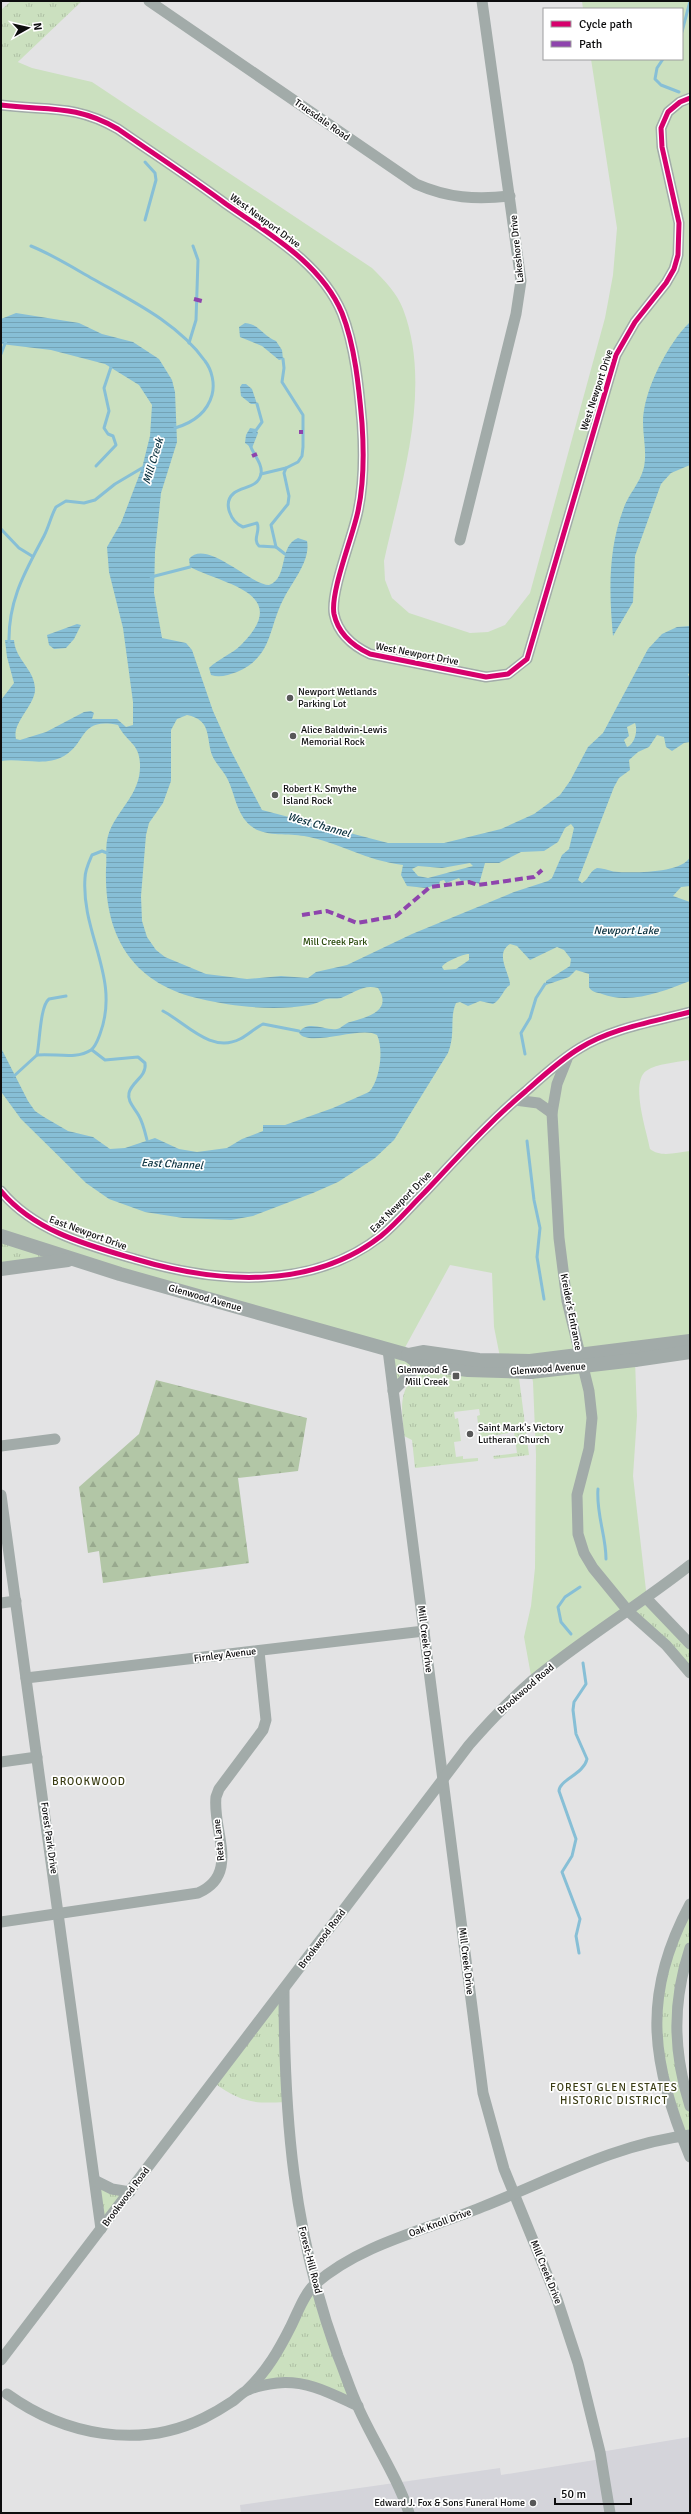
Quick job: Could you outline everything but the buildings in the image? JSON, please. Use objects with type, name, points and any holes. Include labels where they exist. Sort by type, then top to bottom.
[{"type":"street","name":"Truesdale Road","points":[[149,1],[416,184],[456,198],[473,199],[510,196]]},
{"type":"street","name":"Lakeshore Drive","points":[[460,540],[520,295],[520,265],[482,1]]},
{"type":"street","name":"West Newport Drive","points":[[1,105],[59,108],[99,118],[118,129],[284,244],[321,279],[342,313],[348,334],[354,365],[363,441],[358,510],[334,604],[337,622],[345,637],[358,648],[370,654],[486,677],[508,674],[527,659],[616,355],[635,322],[674,269],[678,255],[679,223],[662,147],[661,128],[668,112],[680,102],[690,98]]},
{"type":"street","name":"East Newport Drive","points":[[1,1190],[16,1207],[43,1226],[89,1245],[152,1264],[212,1276],[290,1275],[345,1258],[380,1236],[515,1100],[568,1056],[609,1034],[690,1012]]},
{"type":"street","name":"Kreider's Entrance","points":[[568,1056],[557,1084],[552,1113],[562,1264],[567,1301],[591,1406],[590,1441],[577,1495],[578,1534],[588,1561],[629,1612],[666,1645],[690,1673]]},
{"type":"street","points":[[515,1100],[538,1103],[552,1113]]},
{"type":"street","points":[[1,1236],[72,1259]]},
{"type":"street","name":"Glenwood Avenue","points":[[1,1269],[72,1259],[408,1355],[420,1364],[468,1370],[531,1366],[634,1354],[690,1352]]},
{"type":"street","name":"Glenwood Avenue","points":[[634,1354],[690,1341]]},
{"type":"street","name":"Mill Creek Drive","points":[[388,1350],[483,2093],[496,2144],[514,2194],[557,2299],[578,2363],[598,2443],[610,2513]]},
{"type":"street","name":"Glenwood Avenue","points":[[408,1355],[424,1352],[531,1366]]},
{"type":"street","points":[[394,1391],[420,1364]]},
{"type":"street","points":[[1,1446],[55,1439]]},
{"type":"street","name":"Forest Park Drive","points":[[1,1495],[96,2181],[101,2229]]},
{"type":"street","name":"Brookwood Road","points":[[1,2360],[442,1780],[495,1716],[532,1681],[647,1599],[690,1565]]},
{"type":"street","points":[[647,1599],[690,1644]]},
{"type":"street","points":[[1,1603],[16,1601]]},
{"type":"street","name":"Firnley Avenue","points":[[26,1678],[424,1631]]},
{"type":"street","name":"Reta Lane","points":[[1,1922],[198,1893],[206,1890],[215,1881],[222,1863],[216,1797],[219,1789],[263,1730],[266,1720],[259,1651]]},
{"type":"street","points":[[1,1762],[37,1757]]},
{"type":"street","points":[[690,1904],[673,1939],[664,1968],[658,1998],[656,2026],[658,2057],[664,2086],[686,2135],[690,2157]]},
{"type":"street","points":[[690,1948],[679,1990],[675,2026],[678,2062],[690,2106]]},
{"type":"street","name":"Forest-Hill Road","points":[[284,1989],[284,2077],[289,2150],[298,2210],[315,2284],[358,2406],[409,2513]]},
{"type":"street","name":"Oak Knoll Drive","points":[[7,2394],[35,2412],[65,2426],[101,2434],[132,2435],[170,2430],[195,2421],[218,2411],[248,2390],[263,2375],[274,2358],[305,2298],[315,2284],[351,2260],[377,2246],[448,2221],[514,2194],[590,2160],[625,2148],[686,2135]]},
{"type":"street","points":[[96,2181],[112,2189],[130,2192]]},
{"type":"street","name":"Oak Knoll Drive","points":[[248,2390],[277,2383],[302,2384],[324,2390],[358,2406]]},
{"type":"shaded area","points":[[690,2437],[690,2513],[241,2513],[240,2505],[500,2468],[501,2475],[601,2459],[600,2452]]},
{"type":"green space","points":[[11,1],[82,1],[1,78],[1,10]]},
{"type":"green space","name":"Mill Creek Park","points":[[582,1],[690,1],[690,1064],[688,1060],[661,1065],[646,1071],[641,1077],[639,1096],[650,1149],[654,1152],[664,1154],[690,1151],[690,1352],[635,1360],[637,1416],[633,1476],[647,1599],[532,1681],[524,1637],[531,1606],[535,1568],[536,1455],[533,1382],[531,1372],[503,1372],[494,1327],[492,1273],[450,1265],[402,1353],[1,1236],[1,55],[32,68],[92,82],[372,268],[390,287],[403,309],[411,339],[415,371],[415,403],[405,468],[384,561],[385,580],[392,598],[409,613],[470,633],[488,632],[505,625],[530,593],[605,318],[613,275],[617,228],[591,60],[683,60],[683,8],[583,8]]},
{"type":"green space","points":[[1,1236],[72,1259],[1,1269]]},
{"type":"green space","points":[[388,1350],[420,1364],[393,1391]]},
{"type":"green space","points":[[425,1371],[519,1378],[529,1455],[494,1459],[493,1456],[517,1453],[514,1432],[480,1438],[477,1416],[480,1415],[479,1409],[454,1412],[455,1419],[458,1418],[461,1441],[454,1442],[456,1457],[463,1456],[463,1459],[478,1458],[478,1461],[415,1468],[412,1440],[404,1436],[402,1407],[405,1390],[409,1383],[416,1376]]},
{"type":"green space","points":[[156,1380],[307,1418],[298,1471],[238,1478],[249,1563],[103,1583],[99,1551],[88,1553],[79,1487],[139,1434]]},
{"type":"green space","points":[[647,1599],[690,1644],[690,1673],[629,1612]]},
{"type":"green space","points":[[690,1906],[690,1948],[677,1996],[690,2106],[690,2157],[658,2057],[664,1968]]},
{"type":"green space","points":[[284,1989],[285,2102],[264,2103],[239,2098],[213,2082]]},
{"type":"green space","points":[[96,2181],[130,2192],[101,2229]]},
{"type":"green space","points":[[315,2284],[358,2406],[314,2386],[248,2390]]},
{"type":"water","name":"Newport Lake","points":[[16,313],[79,323],[102,334],[133,342],[159,359],[172,380],[175,392],[177,442],[161,493],[155,552],[154,593],[162,638],[186,643],[192,650],[213,711],[231,751],[262,810],[388,843],[444,843],[501,829],[534,814],[560,795],[570,781],[588,747],[603,733],[648,649],[662,634],[677,627],[690,626],[690,673],[688,674],[690,679],[690,742],[684,743],[672,751],[666,747],[664,737],[657,735],[649,747],[638,752],[629,760],[630,770],[619,778],[614,787],[578,880],[582,883],[584,882],[592,871],[597,868],[619,872],[658,871],[678,866],[690,857],[690,886],[681,887],[673,896],[690,902],[690,981],[647,995],[624,998],[613,997],[593,991],[589,987],[589,974],[576,970],[569,977],[546,985],[546,981],[570,966],[571,959],[564,950],[557,947],[530,960],[517,946],[510,944],[505,948],[503,958],[510,985],[493,1004],[480,1001],[468,1006],[460,1002],[456,1003],[453,1015],[452,1039],[448,1053],[394,1140],[375,1158],[338,1182],[253,1216],[231,1220],[183,1218],[145,1212],[109,1199],[86,1183],[21,1119],[2,1093],[1,1048],[28,1101],[35,1111],[68,1131],[93,1137],[110,1149],[125,1148],[155,1138],[179,1149],[197,1152],[227,1148],[242,1139],[263,1131],[263,1125],[285,1125],[333,1108],[369,1092],[376,1080],[380,1064],[380,1048],[377,1035],[360,1033],[313,1038],[305,1037],[299,1033],[302,1029],[311,1026],[337,1029],[348,1023],[371,1015],[380,1008],[382,996],[378,988],[368,987],[341,998],[326,999],[309,1005],[269,1008],[241,1006],[201,999],[177,992],[157,982],[141,969],[127,954],[117,936],[110,916],[107,893],[107,840],[111,827],[132,794],[139,776],[140,765],[138,752],[135,747],[121,731],[118,725],[105,724],[96,725],[90,728],[71,751],[57,759],[41,762],[17,760],[1,761],[1,700],[14,683],[7,657],[5,640],[14,640],[15,647],[32,677],[35,691],[31,703],[17,727],[16,739],[20,740],[46,732],[84,712],[91,711],[94,713],[92,719],[117,719],[126,727],[133,725],[133,702],[123,628],[109,572],[107,547],[121,523],[142,468],[150,436],[152,405],[139,385],[105,364],[51,350],[1,344],[1,319]],"holes":[[[187,715],[195,717],[204,725],[207,730],[213,758],[227,778],[242,816],[251,826],[263,832],[298,835],[329,842],[377,860],[403,865],[401,875],[407,886],[426,888],[439,884],[440,881],[444,880],[446,883],[459,878],[461,881],[470,880],[479,884],[485,863],[499,863],[521,852],[544,851],[558,842],[565,828],[571,824],[574,828],[569,849],[562,855],[552,878],[548,881],[514,892],[412,934],[347,965],[316,972],[308,978],[281,976],[247,979],[206,974],[165,957],[156,950],[147,937],[142,921],[141,896],[146,835],[149,823],[163,803],[171,781],[171,730],[177,719]],[[635,723],[636,726],[634,740],[627,747],[624,740],[629,736],[627,727]],[[470,863],[473,866],[428,878],[418,876],[412,869],[418,866],[442,868]],[[469,954],[469,960],[456,969],[444,970],[442,967],[450,961]]]},
{"type":"water","points":[[690,322],[690,465],[671,473],[661,484],[635,556],[633,602],[613,636],[610,588],[612,556],[618,525],[625,504],[640,479],[644,467],[645,450],[643,422],[647,396],[665,355],[673,342]]},
{"type":"water","points":[[245,323],[254,325],[271,339],[276,341],[282,350],[283,359],[279,360],[262,346],[240,337],[239,327]]},
{"type":"water","points":[[242,384],[246,384],[252,389],[257,404],[251,404],[241,396],[240,387]]},
{"type":"water","points":[[250,428],[256,429],[258,433],[252,448],[245,443],[246,435]]},
{"type":"water","points":[[298,538],[307,541],[306,556],[300,572],[283,600],[268,641],[263,650],[249,666],[237,672],[221,676],[211,675],[209,668],[241,645],[255,627],[260,613],[257,602],[248,593],[190,567],[189,559],[197,554],[206,554],[217,558],[261,583],[269,585],[279,576],[288,548],[292,542]]},
{"type":"water","points":[[77,624],[81,625],[74,639],[66,648],[54,649],[49,645],[47,635]]},
{"type":"waterway","points":[[683,28],[690,1]]},
{"type":"waterway","points":[[662,60],[657,68],[655,79],[661,85],[679,92]]},
{"type":"waterway","points":[[145,162],[155,173],[156,180],[145,220]]},
{"type":"waterway","points":[[31,246],[62,261],[154,314],[182,335],[194,347],[205,361],[211,373],[213,391],[210,401],[203,412],[193,420],[175,428]]},
{"type":"waterway","points":[[189,343],[196,320],[198,260],[193,246]]},
{"type":"waterway","points":[[1,354],[6,341]]},
{"type":"waterway","points":[[283,359],[284,368],[282,382],[303,415],[302,456],[298,462],[286,468],[284,473],[289,496],[288,504],[271,525],[276,547],[285,554]]},
{"type":"waterway","points":[[96,466],[116,445],[113,436],[108,434],[104,428],[109,411],[104,388],[111,367]]},
{"type":"waterway","points":[[254,433],[262,422],[257,404]]},
{"type":"waterway","points":[[250,445],[261,467],[261,474],[257,482],[234,493],[230,497],[228,507],[232,517],[239,525],[243,527],[257,523],[258,529],[256,541],[259,546],[276,547]]},
{"type":"waterway","name":"Mill Creek","points":[[9,643],[11,613],[19,587],[24,574],[46,532],[56,507],[66,501],[84,503],[95,500],[115,484],[142,468]]},
{"type":"waterway","points":[[261,474],[286,468]]},
{"type":"waterway","points":[[1,529],[19,548],[32,556]]},
{"type":"waterway","points":[[151,577],[190,567]]},
{"type":"waterway","points":[[14,1076],[37,1055],[79,1055],[91,1050],[98,1040],[105,1014],[106,994],[99,956],[85,898],[85,878],[86,869],[92,855],[102,851],[107,853]]},
{"type":"waterway","points":[[525,1054],[521,1033],[530,1018],[536,998],[545,984]]},
{"type":"waterway","points":[[37,1055],[42,1016],[46,1003],[49,999],[66,996]]},
{"type":"waterway","points":[[163,1011],[199,1035],[219,1043],[229,1043],[240,1039],[263,1024],[299,1031]]},
{"type":"waterway","points":[[92,1050],[105,1060],[138,1057],[145,1063],[144,1072],[133,1085],[129,1093],[129,1099],[142,1122],[147,1140]]},
{"type":"waterway","points":[[527,1141],[534,1200],[540,1228],[537,1257],[544,1299]]},
{"type":"waterway","points":[[598,1489],[598,1507],[606,1550],[606,1559]]},
{"type":"waterway","points":[[571,1634],[561,1622],[558,1607],[565,1597],[580,1587]]},
{"type":"waterway","points":[[579,1953],[576,1936],[580,1919],[562,1872],[572,1856],[576,1839],[559,1791],[563,1783],[577,1773],[585,1764],[587,1759],[576,1734],[573,1710],[574,1702],[586,1684],[583,1663]]},
{"type":"marked path","points":[[194,299],[202,301]]},
{"type":"marked path","points":[[252,456],[257,454]]},
{"type":"marked path","points":[[302,915],[327,911],[357,923],[396,916],[430,887],[469,882],[478,885],[534,877],[542,870]]},
{"type":"cycle path","points":[[1,105],[74,112],[103,121],[118,129],[276,238],[307,264],[321,279],[333,295],[342,313],[350,339],[358,382],[363,434],[363,467],[360,500],[335,592],[334,614],[336,621],[343,633],[352,643],[370,654],[486,677],[508,674],[527,659],[616,355],[635,322],[666,283],[674,269],[678,255],[679,223],[662,147],[661,128],[668,112],[680,102],[690,98]]},
{"type":"cycle path","points":[[1,1191],[14,1205],[29,1217],[62,1235],[98,1248],[166,1267],[230,1277],[262,1277],[293,1274],[324,1266],[354,1254],[387,1231],[499,1115],[545,1074],[580,1048],[592,1041],[619,1030],[690,1012]]},
{"type":"place","name":"Newport Wetlands Parking Lot","points":[[290,698]]},
{"type":"place","name":"Alice Baldwin-Lewis Memorial Rock","points":[[293,736]]},
{"type":"place","name":"Robert K. Smythe Island Rock","points":[[275,795]]},
{"type":"place","name":"Glenwood & Mill Creek","points":[[456,1376]]},
{"type":"place","name":"Saint Mark's Victory Lutheran Church","points":[[470,1434]]},
{"type":"place","name":"Edward J. Fox & Sons Funeral Home","points":[[533,2503]]},
{"type":"district","name":"BROOKWOOD","points":[[89,1781]]},
{"type":"district","name":"FOREST GLEN ESTATES HISTORIC DISTRICT","points":[[614,2093]]},
{"type":"water label","name":"West Channel","points":[[319,825]]},
{"type":"water label","name":"East Channel","points":[[172,1164]]}]
